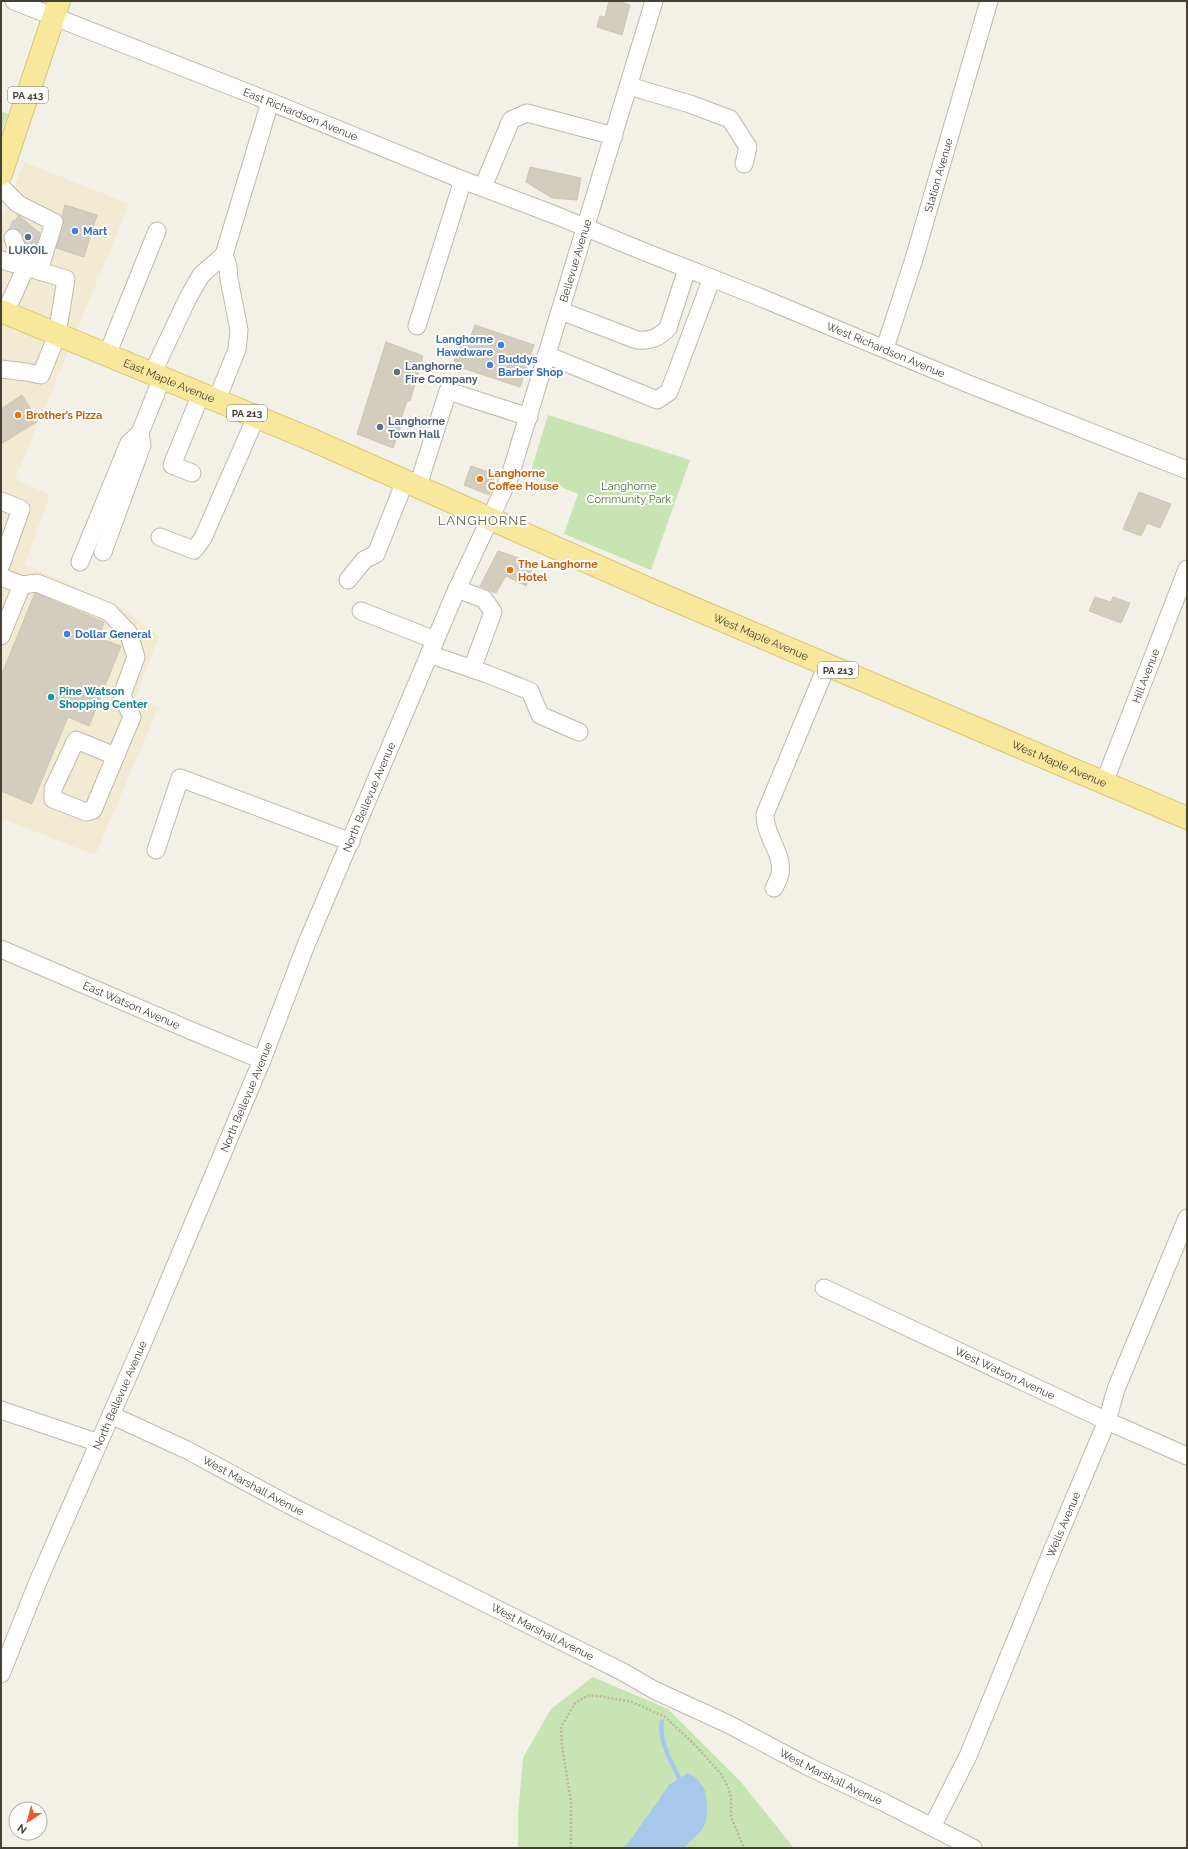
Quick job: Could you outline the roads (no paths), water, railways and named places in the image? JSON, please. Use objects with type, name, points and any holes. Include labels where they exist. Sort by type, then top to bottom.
[{"type":"main road","name":"PA 413","points":[[1,174],[57,9]]},
{"type":"main road","name":"East Maple Avenue","points":[[3,312],[209,397],[491,519]]},
{"type":"main road","name":"West Maple Avenue","points":[[491,519],[658,593],[1187,818]]},
{"type":"street","name":"East Richardson Avenue","points":[[14,1],[57,9],[270,102],[586,228]]},
{"type":"street","name":"Bellevue Avenue","points":[[491,519],[510,476],[529,417],[654,1]]},
{"type":"street","name":"Station Avenue","points":[[885,348],[914,259],[989,1]]},
{"type":"street","points":[[629,86],[690,104],[730,118],[748,147],[744,164]]},
{"type":"street","points":[[103,552],[142,445],[140,433],[157,376],[188,298],[201,275],[224,255],[270,102]]},
{"type":"street","points":[[483,187],[511,120],[527,113],[614,136]]},
{"type":"street","points":[[417,326],[463,180]]},
{"type":"street","points":[[1,187],[34,223],[54,222],[21,257],[3,312]]},
{"type":"street","name":"West Richardson Avenue","points":[[586,228],[885,348],[966,383],[1187,470]]},
{"type":"street","points":[[107,355],[157,231]]},
{"type":"street","points":[[192,474],[172,465],[209,397],[237,350],[239,330],[229,279],[228,266],[224,255]]},
{"type":"street","points":[[1,369],[41,375],[57,335],[66,279],[21,257]]},
{"type":"street","points":[[561,311],[637,340],[648,341],[663,334],[668,328],[687,269]]},
{"type":"street","points":[[547,355],[657,400],[669,392],[712,278]]},
{"type":"street","points":[[348,580],[364,560],[376,554],[411,484],[448,391],[529,417]]},
{"type":"street","points":[[160,537],[194,550],[203,538],[256,417]]},
{"type":"street","points":[[80,562],[129,443],[140,433]]},
{"type":"street","points":[[1,501],[21,510],[1,565]]},
{"type":"street","name":"North Bellevue Avenue","points":[[1,1674],[39,1579],[99,1443],[262,1060],[306,945],[351,842],[432,647],[457,589],[491,519]]},
{"type":"street","name":"Hill Avenue","points":[[1104,783],[1187,569]]},
{"type":"street","points":[[1,577],[22,586],[37,583],[109,612],[128,632],[136,657],[122,695],[132,717],[115,756]]},
{"type":"street","points":[[1,636],[22,586]]},
{"type":"street","points":[[457,589],[484,599],[493,612],[472,669]]},
{"type":"street","points":[[362,611],[472,669],[530,691],[540,715],[579,732]]},
{"type":"street","points":[[774,888],[780,874],[780,862],[765,824],[765,814],[827,665]]},
{"type":"street","points":[[156,850],[180,778],[351,842]]},
{"type":"street","name":"East Watson Avenue","points":[[1,949],[262,1060]]},
{"type":"street","name":"Wells Avenue","points":[[932,1827],[968,1756],[1107,1421],[1116,1389],[1187,1218]]},
{"type":"street","name":"West Watson Avenue","points":[[824,1288],[1107,1421],[1187,1456]]},
{"type":"street","points":[[1,1410],[99,1443]]},
{"type":"street","name":"West Marshall Avenue","points":[[111,1415],[187,1450],[289,1505],[623,1672],[654,1690],[728,1724],[809,1767],[885,1803],[973,1848]]},
{"type":"water","points":[[688,1773],[698,1780],[705,1791],[707,1815],[705,1824],[701,1831],[684,1848],[623,1848],[629,1842],[669,1785]]},
{"type":"waterway","points":[[662,1721],[662,1736],[664,1743],[679,1778]]},
{"type":"tunnel","points":[[13,238],[23,219]]},
{"type":"tunnel","points":[[23,246],[32,227]]},
{"type":"place","name":"Mart","points":[[75,231]]},
{"type":"place","name":"LUKOIL","points":[[28,237]]},
{"type":"place","name":"Langhorne Hawdware","points":[[501,345]]},
{"type":"place","name":"Buddys Barber Shop","points":[[490,365]]},
{"type":"place","name":"Langhorne Fire Company","points":[[397,372]]},
{"type":"place","name":"Brother’s Pizza","points":[[18,415]]},
{"type":"place","name":"Langhorne Town Hall","points":[[380,427]]},
{"type":"place","name":"Langhorne Coffee House","points":[[480,479]]},
{"type":"place","name":"The Langhorne Hotel","points":[[510,570]]},
{"type":"place","name":"Dollar General","points":[[67,634]]},
{"type":"place","name":"Pine Watson Shopping Center","points":[[51,697]]},
{"type":"district","name":"LANGHORNE","points":[[483,520]]},
{"type":"park label","name":"Langhorne Community Park","points":[[629,492]]}]
